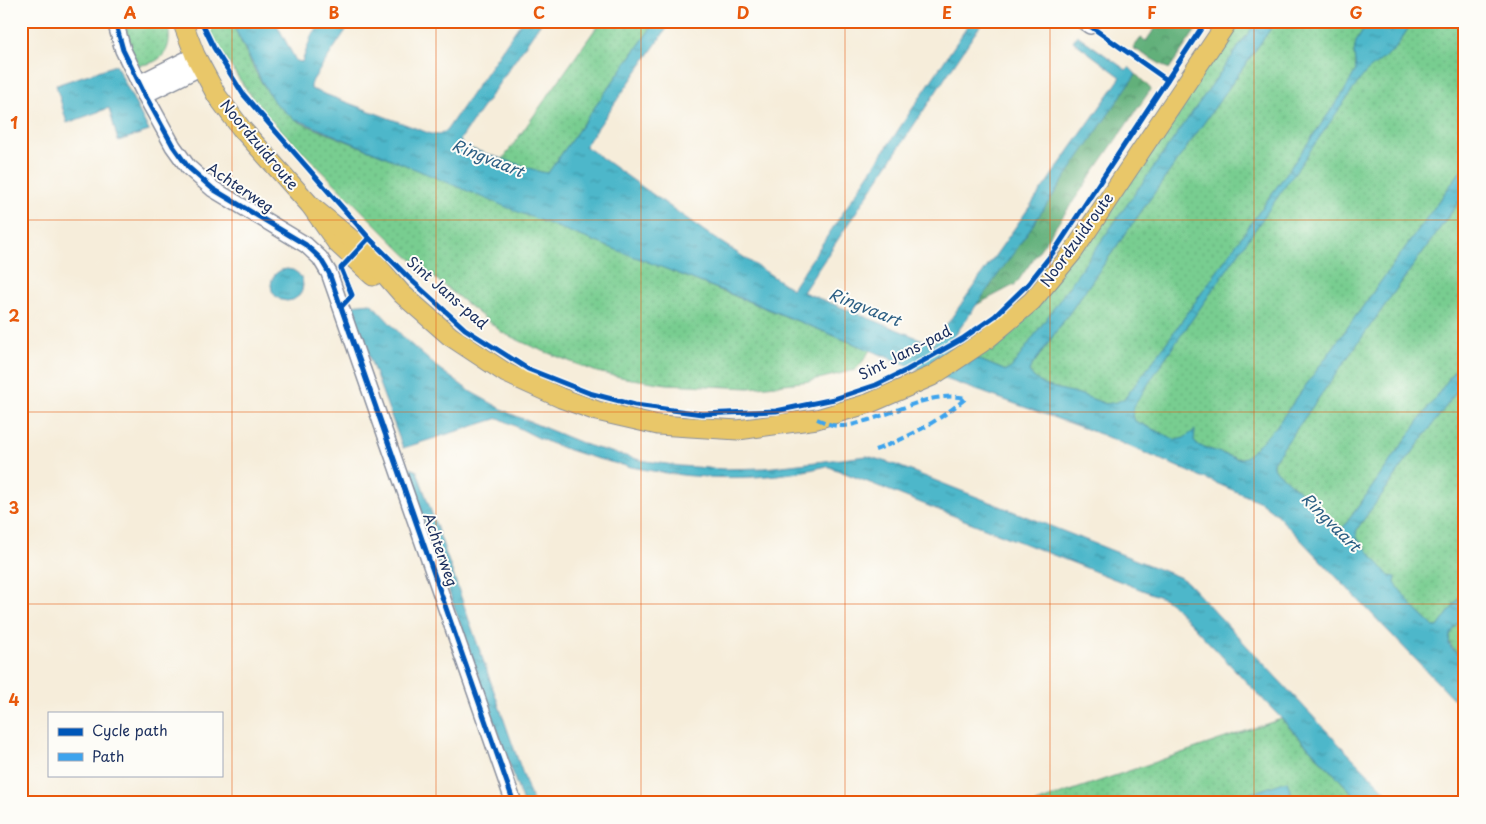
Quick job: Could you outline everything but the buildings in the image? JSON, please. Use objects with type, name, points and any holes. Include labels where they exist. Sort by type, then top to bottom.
[{"type":"main road","name":"Noordzuidroute","points":[[170,21],[177,37],[198,61]]},
{"type":"main road","name":"Noordzuidroute","points":[[182,21],[198,61],[217,96],[241,128],[312,206],[361,247],[402,294],[450,336],[506,373],[561,398],[596,411],[658,425],[738,430],[817,419],[870,404],[932,376],[987,339],[1032,301],[1073,252],[1228,21]]},
{"type":"street","name":"Achterweg","points":[[115,21],[123,50],[142,89],[173,146],[188,167],[213,189],[306,245],[320,258],[329,273],[514,803]]},
{"type":"street","points":[[142,89],[198,61]]},
{"type":"green space","points":[[125,21],[166,21],[169,38],[166,52],[155,61],[139,65],[129,44]]},
{"type":"green space","points":[[204,21],[231,21],[264,87],[282,110],[299,122],[870,350],[855,370],[810,381],[749,388],[667,384],[597,372],[503,333],[405,254],[269,118],[246,89],[215,43]]},
{"type":"green space","points":[[601,21],[656,21],[548,173],[503,159]]},
{"type":"green space","points":[[1160,21],[1202,21],[1169,69],[1133,48],[1141,38],[1146,41]]},
{"type":"green space","points":[[1237,21],[1257,21],[1011,369],[1006,371],[975,358],[994,345]]},
{"type":"green space","points":[[1276,21],[1369,21],[1356,42],[1354,53],[1356,70],[1344,92],[1157,356],[1125,398],[1118,402],[1106,404],[1079,394],[1043,385],[1030,374],[1029,370]]},
{"type":"green space","points":[[1413,21],[1465,21],[1465,165],[1275,428],[1246,457],[1239,459],[1197,445],[1194,441],[1176,440],[1135,421],[1132,416],[1133,406],[1165,358],[1364,73],[1395,49]]},
{"type":"green space","points":[[1136,74],[1151,89],[1016,284],[976,305]]},
{"type":"green space","points":[[1465,193],[1465,356],[1343,528],[1333,527],[1307,498],[1273,468],[1273,462]]},
{"type":"green space","points":[[1465,380],[1465,590],[1438,627],[1434,627],[1412,606],[1357,538],[1356,532]]},
{"type":"green space","points":[[1465,613],[1465,660],[1452,647],[1450,638],[1451,633]]},
{"type":"green space","points":[[1281,719],[1362,803],[1294,803],[1286,782],[1246,795],[1248,803],[1035,803]]},
{"type":"water","name":"Ringvaart","points":[[231,21],[275,21],[296,61],[302,62],[311,37],[323,21],[352,21],[311,83],[311,89],[431,134],[439,135],[446,131],[522,21],[542,21],[460,140],[463,146],[548,173],[656,21],[672,21],[585,146],[707,233],[792,289],[971,21],[983,21],[803,292],[933,344],[1121,77],[1073,41],[1077,35],[1126,70],[1129,67],[1136,74],[1017,248],[953,338],[944,345],[1006,371],[1017,360],[1257,21],[1276,21],[1029,370],[1030,374],[1043,385],[1079,394],[1106,404],[1125,398],[1157,356],[1344,92],[1356,70],[1354,53],[1356,42],[1369,21],[1413,21],[1395,49],[1365,73],[1347,98],[1165,358],[1134,406],[1132,416],[1135,421],[1176,440],[1184,438],[1195,430],[1194,441],[1197,445],[1238,459],[1246,457],[1275,428],[1465,165],[1465,193],[1273,462],[1273,468],[1307,498],[1328,523],[1334,527],[1343,528],[1465,356],[1465,380],[1356,532],[1357,538],[1389,576],[1396,577],[1395,583],[1412,606],[1434,627],[1438,627],[1465,590],[1465,613],[1450,635],[1449,644],[1465,660],[1465,711],[1275,513],[1261,502],[1100,434],[909,366],[731,294],[518,212],[293,118],[274,102]]},
{"type":"water","points":[[116,65],[149,131],[118,141],[109,108],[67,123],[56,85]]},
{"type":"water","points":[[287,269],[298,274],[303,285],[298,296],[287,301],[276,296],[271,285],[276,274]]},
{"type":"water","points":[[371,303],[408,342],[438,368],[471,392],[511,414],[589,446],[640,460],[680,466],[723,469],[765,468],[867,456],[896,465],[1179,577],[1187,582],[1335,740],[1397,803],[1362,803],[1174,606],[1165,599],[827,466],[793,473],[758,477],[722,478],[652,471],[617,464],[550,443],[499,418],[403,448],[350,305]]},
{"type":"water","points":[[411,468],[417,471],[533,803],[523,803],[407,472]]},
{"type":"water","points":[[1287,781],[1294,803],[1248,803],[1246,795]]},
{"type":"marked path","points":[[817,419],[828,424],[849,425],[927,400],[940,397],[966,398]]},
{"type":"marked path","points":[[875,450],[923,428],[966,398]]},
{"type":"cycle path","points":[[115,21],[123,50],[145,95],[173,146],[188,167],[213,189],[306,245],[320,258],[329,273],[514,803]]},
{"type":"cycle path","name":"Sint Jans-pad","points":[[201,21],[214,48],[243,94],[369,238],[409,278],[465,329],[528,369],[589,393],[635,405],[702,414],[776,411],[834,399],[876,385],[962,339],[995,316],[1028,284],[1055,250],[1206,21]]},
{"type":"cycle path","points":[[1090,26],[1167,80]]},
{"type":"cycle path","points":[[341,307],[352,295],[341,268],[369,238]]}]
